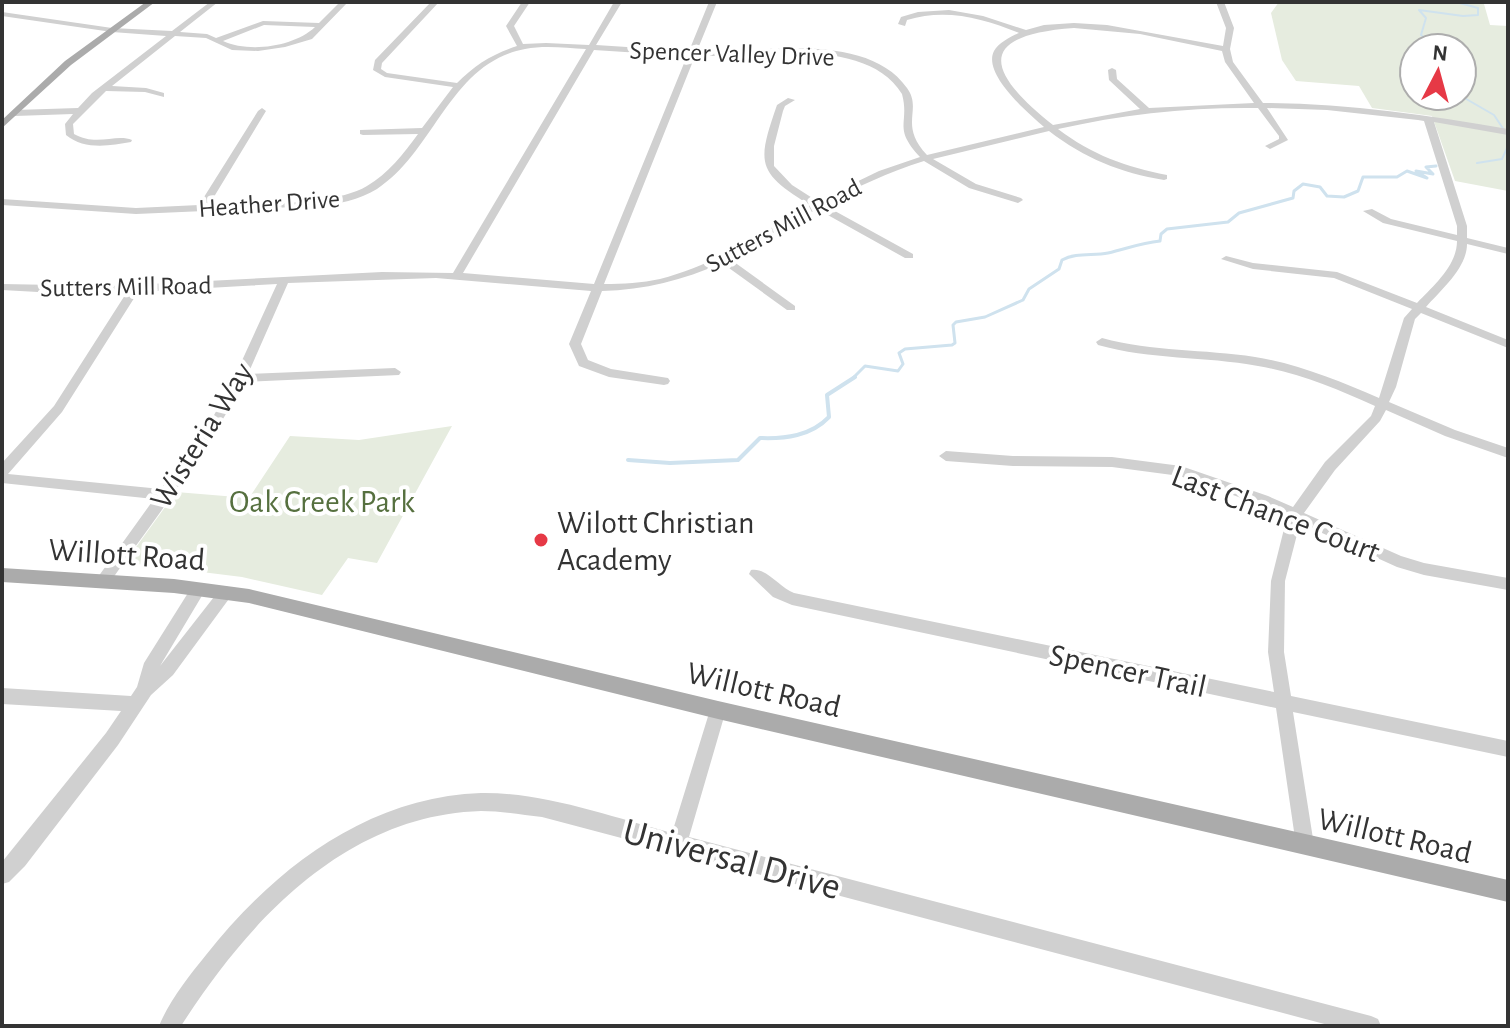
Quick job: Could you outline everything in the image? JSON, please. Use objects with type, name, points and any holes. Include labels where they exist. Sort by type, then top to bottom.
[{"type":"main road","points":[[2,125],[68,63],[151,2]]},
{"type":"main road","name":"Willott Road","points":[[2,575],[226,592],[718,710],[1508,891]]},
{"type":"street","points":[[2,14],[112,30],[207,36],[232,48],[267,49],[314,34],[344,2]]},
{"type":"street","points":[[435,2],[382,58],[377,70],[385,75],[460,86]]},
{"type":"street","points":[[521,47],[510,26],[526,2]]},
{"type":"street","points":[[456,276],[618,2]]},
{"type":"street","points":[[664,381],[609,373],[583,363],[575,344],[713,2]]},
{"type":"street","points":[[1220,2],[1230,28],[1226,49],[1229,62],[1283,136],[1284,140],[1270,146]]},
{"type":"street","points":[[128,140],[98,144],[76,139],[68,129],[80,111],[104,88],[211,3]]},
{"type":"street","points":[[902,24],[904,19],[918,14],[961,15],[991,19],[1024,32]]},
{"type":"street","points":[[217,40],[263,23],[322,25]]},
{"type":"street","points":[[1164,177],[1127,170],[1081,148],[1050,128],[1013,92],[997,69],[996,55],[1002,45],[1024,32],[1072,23],[1112,24],[1226,49]]},
{"type":"street","name":"Heather Drive","points":[[2,202],[113,210],[318,203],[347,199],[380,183],[486,59],[521,47]]},
{"type":"street","name":"Spencer Valley Drive","points":[[521,47],[692,53],[804,49],[831,52],[868,63],[894,78],[906,91],[910,102],[908,135],[927,157]]},
{"type":"street","points":[[1112,70],[1113,80],[1147,111]]},
{"type":"street","points":[[104,88],[146,90],[161,95]]},
{"type":"street","points":[[791,100],[781,105],[768,165],[782,184],[909,256]]},
{"type":"street","name":"Sutters Mill Road","points":[[2,287],[70,290],[456,276],[597,287],[660,282],[724,260],[815,203],[882,173],[927,157],[1050,128],[1147,111],[1261,106],[1329,108],[1428,118],[1508,132]]},
{"type":"street","points":[[15,113],[80,111]]},
{"type":"street","points":[[202,208],[262,111]]},
{"type":"street","points":[[1305,845],[1276,652],[1275,600],[1283,555],[1295,515],[1318,480],[1364,433],[1384,404],[1405,330],[1417,307],[1458,262],[1464,240],[1462,226],[1428,118]]},
{"type":"street","points":[[363,132],[423,131]]},
{"type":"street","points":[[927,157],[982,192],[1018,200]]},
{"type":"street","points":[[1368,211],[1387,221],[1508,251]]},
{"type":"street","points":[[1226,259],[1253,266],[1324,272],[1508,344]]},
{"type":"street","points":[[724,260],[791,308]]},
{"type":"street","name":"Wisteria Way","points":[[103,581],[218,419],[284,281]]},
{"type":"street","points":[[2,472],[58,409],[135,288]]},
{"type":"street","points":[[1102,342],[1132,350],[1255,361],[1317,378],[1508,453]]},
{"type":"street","points":[[571,369],[583,363]]},
{"type":"street","points":[[240,378],[395,372]]},
{"type":"street","name":"Last Chance Court","points":[[946,456],[1157,466],[1204,478],[1397,561],[1508,584]]},
{"type":"street","points":[[2,478],[166,495]]},
{"type":"street","name":"Spencer Trail","points":[[756,574],[778,593],[792,599],[1508,749]]},
{"type":"street","points":[[141,697],[150,668],[198,589]]},
{"type":"street","points":[[2,875],[18,859],[141,697],[167,670],[226,592]]},
{"type":"street","points":[[2,696],[141,697]]},
{"type":"street","points":[[678,844],[718,710]]},
{"type":"street","name":"Universal Drive","points":[[169,1026],[205,968],[260,905],[317,857],[353,836],[386,822],[443,805],[472,801],[500,801],[542,808],[1371,1026]]},
{"type":"green space","points":[[1279,2],[1484,4],[1490,25],[1508,26],[1508,191],[1455,181],[1432,116],[1402,112],[1478,112],[1478,32],[1398,32],[1398,111],[1372,108],[1359,86],[1296,81],[1282,60],[1271,13]]},
{"type":"green space","name":"Oak Creek Park","points":[[452,426],[377,563],[348,558],[322,595],[242,577],[129,563],[134,550],[176,492],[249,498],[290,436],[359,440]]},
{"type":"waterway","points":[[1422,32],[1426,18],[1419,10],[1478,15],[1478,8],[1456,2]]},
{"type":"waterway","points":[[1478,106],[1494,115],[1508,136]]},
{"type":"waterway","points":[[1477,163],[1502,159],[1508,146]]},
{"type":"waterway","points":[[852,379],[865,366],[898,371],[903,364],[899,353],[905,349],[952,345],[955,343],[953,325],[956,322],[985,317],[1023,300],[1029,289],[1059,269],[1062,260],[1067,258],[1108,253],[1160,241],[1161,234],[1167,229],[1228,222],[1239,213],[1293,198],[1294,191],[1303,184],[1320,187],[1327,196],[1344,197],[1358,191],[1363,177],[1397,177],[1407,171],[1427,178],[1416,171],[1433,174],[1426,167],[1436,166]]},
{"type":"waterway","points":[[628,460],[670,463],[738,460],[760,438],[797,435],[822,423],[829,417],[827,395],[852,379]]},
{"type":"place","name":"Wilott Christian Academy","points":[[541,540]]}]
